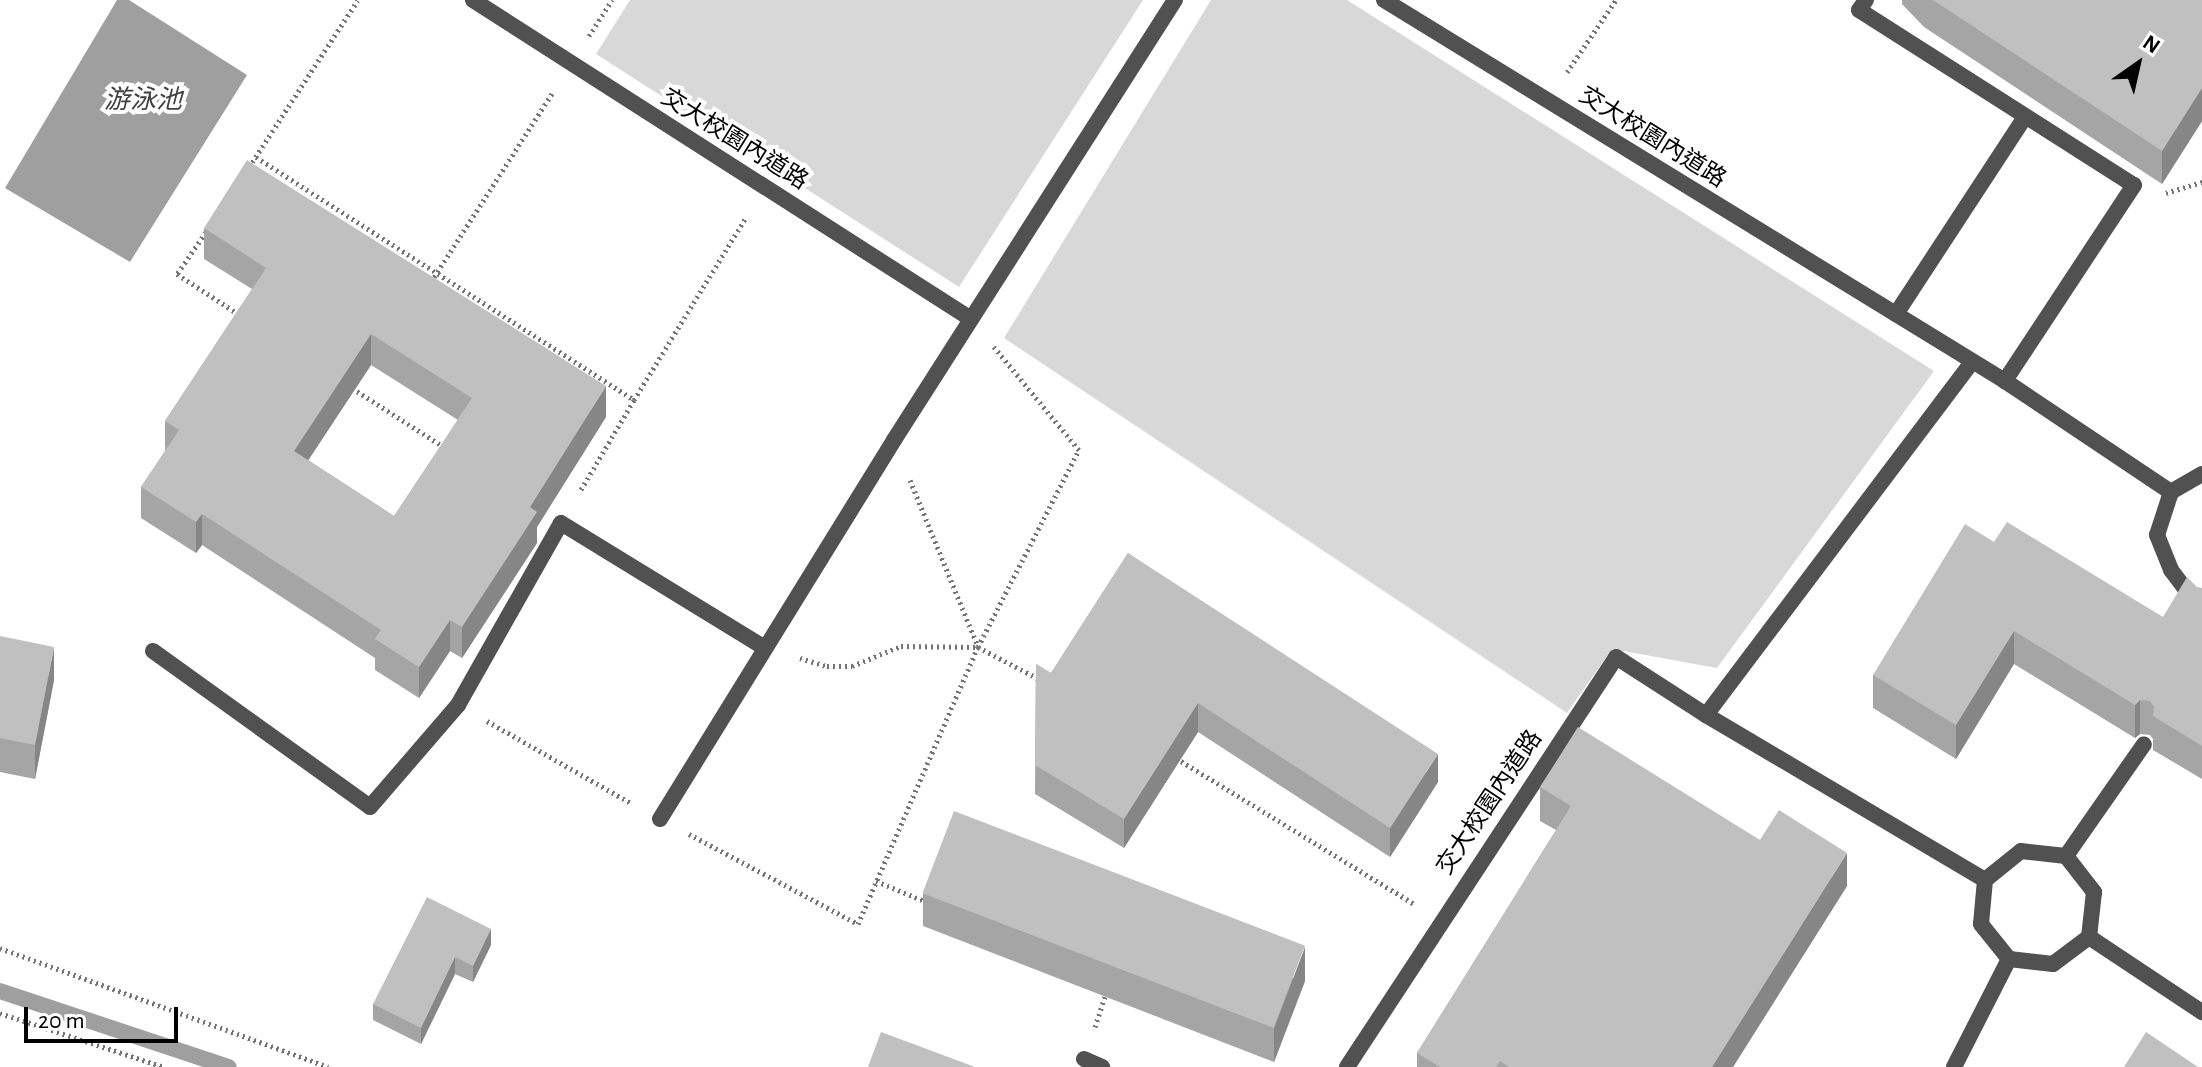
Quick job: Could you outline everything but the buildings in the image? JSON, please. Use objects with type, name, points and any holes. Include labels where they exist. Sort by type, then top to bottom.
[{"type":"lane","name":"交大校園內道路","points":[[473,0],[971,319]]},
{"type":"lane","points":[[660,819],[894,440],[1175,0]]},
{"type":"lane","name":"交大校園內道路","points":[[1384,0],[2005,381],[2171,492]]},
{"type":"lane","points":[[1866,0],[1859,10],[2134,185],[2005,381]]},
{"type":"lane","points":[[1896,314],[2025,117]]},
{"type":"lane","points":[[1706,715],[1972,362]]},
{"type":"lane","points":[[2202,474],[2171,492],[2157,535],[2171,570],[2202,611]]},
{"type":"lane","points":[[153,651],[370,807],[458,705],[561,523],[765,648]]},
{"type":"lane","name":"交大校園內道路","points":[[1347,1067],[1616,657],[1706,715],[1985,880]]},
{"type":"lane","points":[[2066,856],[2144,744]]},
{"type":"lane","points":[[2021,851],[2066,856],[2094,892],[2089,937],[2053,964],[2009,959],[1981,924],[1985,880],[2021,851]]},
{"type":"lane","points":[[2089,937],[2202,1012]]},
{"type":"lane","points":[[1954,1067],[2009,959]]},
{"type":"lane","points":[[1084,1059],[1102,1067]]},
{"type":"path","points":[[247,170],[358,0]]},
{"type":"path","points":[[1548,102],[1616,0]]},
{"type":"path","points":[[425,291],[571,64]]},
{"type":"path","points":[[256,157],[634,400]]},
{"type":"path","points":[[561,523],[764,188]]},
{"type":"path","points":[[212,222],[177,274],[243,317]]},
{"type":"path","points":[[858,924],[978,647],[1079,450],[971,319]]},
{"type":"path","points":[[349,386],[455,454]]},
{"type":"path","points":[[894,440],[978,647]]},
{"type":"path","points":[[765,648],[827,666],[852,666],[901,646],[978,647],[1053,686]]},
{"type":"path","points":[[1172,756],[1441,921]]},
{"type":"path","points":[[876,881],[932,904]]},
{"type":"path","points":[[0,948],[328,1067]]},
{"type":"path","points":[[0,1013],[164,1067]]},
{"type":"shaded area","points":[[630,0],[1143,0],[959,287],[596,54]]},
{"type":"shaded area","points":[[1211,0],[1347,0],[1934,371],[1717,668],[1612,649],[1567,713],[1004,338]]},
{"type":"water","name":"游泳池","points":[[117,0],[129,0],[247,75],[130,262],[5,188]]},
{"type":"waterway","points":[[0,991],[229,1067]]}]
